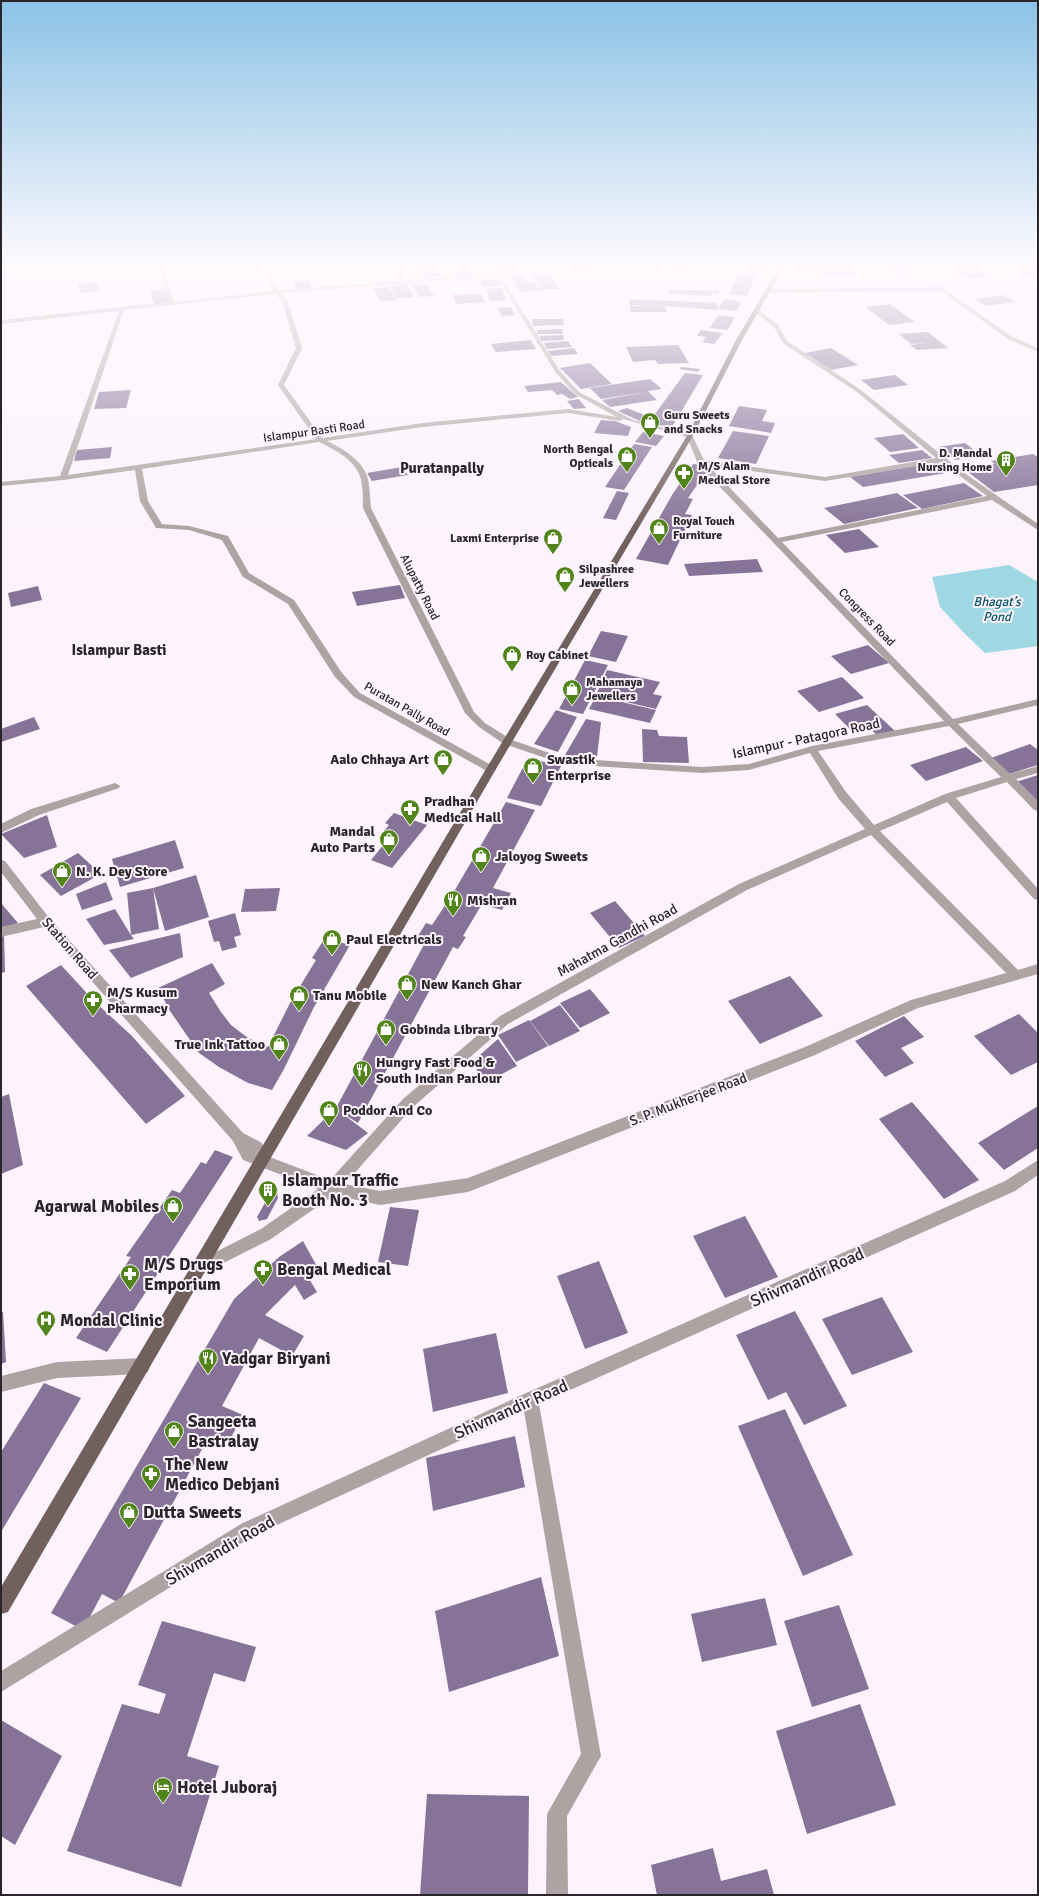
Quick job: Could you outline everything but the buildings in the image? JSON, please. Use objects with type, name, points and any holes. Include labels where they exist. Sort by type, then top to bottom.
[{"type":"main road","points":[[1,1605],[200,1268],[261,1160],[491,769],[690,436],[732,355]]},
{"type":"street","points":[[63,478],[106,355]]},
{"type":"street","points":[[295,355],[281,385],[321,441]]},
{"type":"street","points":[[548,355],[558,372],[577,393],[630,421],[690,436]]},
{"type":"street","points":[[805,355],[859,391],[943,459],[1038,528]]},
{"type":"street","name":"Islampur Basti Road","points":[[1,484],[63,478],[423,425],[568,411],[630,421]]},
{"type":"street","name":"Congress Road","points":[[690,436],[701,462],[778,540],[952,723],[1038,807]]},
{"type":"street","name":"Alupatty Road","points":[[321,441],[340,449],[354,463],[363,475],[367,508],[470,713],[482,725],[508,742]]},
{"type":"street","points":[[701,462],[825,479],[943,459]]},
{"type":"street","name":"Puratan Pally Road","points":[[138,467],[144,501],[159,526],[189,528],[225,538],[246,575],[291,602],[338,675],[357,695],[491,769]]},
{"type":"street","points":[[778,540],[994,497]]},
{"type":"street","name":"Islampur - Patagora Road","points":[[508,742],[564,761],[702,770],[748,768],[812,749],[952,723],[1038,702]]},
{"type":"street","points":[[812,749],[842,795],[874,830],[1016,975]]},
{"type":"street","name":"Mahatma Gandhi Road","points":[[200,1268],[266,1234],[332,1188],[408,1103],[504,1020],[744,887],[949,797],[1038,769]]},
{"type":"street","points":[[1,829],[35,812],[115,786]]},
{"type":"street","points":[[949,797],[1038,896]]},
{"type":"street","name":"Station Road","points":[[1,864],[46,922],[238,1137],[257,1147],[261,1160]]},
{"type":"street","points":[[1,932],[46,922]]},
{"type":"street","name":"S. P. Mukherjee Road","points":[[332,1188],[380,1198],[468,1185],[810,1051],[915,1004],[1038,969]]},
{"type":"street","points":[[261,1160],[332,1188]]},
{"type":"street","name":"Shivmandir Road","points":[[1,1682],[247,1530],[530,1400],[1010,1186],[1038,1167]]},
{"type":"street","points":[[1,1384],[56,1370],[142,1366]]},
{"type":"street","points":[[530,1400],[591,1756],[557,1814],[558,1895]]},
{"type":"water","name":"Bhagat’s Pond","points":[[1009,565],[1038,582],[1038,646],[985,653],[940,607],[932,577]]},
{"type":"place","name":"Guru Sweets and Snacks","points":[[650,439]]},
{"type":"place","name":"North Bengal Opticals","points":[[627,473]]},
{"type":"place","name":"D. Mandal Nursing Home","points":[[1006,477]]},
{"type":"place","name":"M/S Alam Medical Store","points":[[684,490]]},
{"type":"place","name":"Royal Touch Furniture","points":[[659,545]]},
{"type":"place","name":"Laxmi Enterprise","points":[[553,555]]},
{"type":"place","name":"Silpashree Jewellers","points":[[565,593]]},
{"type":"place","name":"Roy Cabinet","points":[[512,672]]},
{"type":"place","name":"Mahamaya Jewellers","points":[[572,706]]},
{"type":"place","name":"Aalo Chhaya Art","points":[[443,776]]},
{"type":"place","name":"Swastik Enterprise","points":[[533,784]]},
{"type":"place","name":"Pradhan Medical Hall","points":[[410,826]]},
{"type":"place","name":"Mandal Auto Parts","points":[[389,856]]},
{"type":"place","name":"Jaloyog Sweets","points":[[481,873]]},
{"type":"place","name":"N. K. Dey Store","points":[[62,888]]},
{"type":"place","name":"Mishran","points":[[453,917]]},
{"type":"place","name":"Paul Electricals","points":[[332,956]]},
{"type":"place","name":"New Kanch Ghar","points":[[407,1001]]},
{"type":"place","name":"Tanu Mobile","points":[[299,1012]]},
{"type":"place","name":"M/S Kusum Pharmacy","points":[[93,1017]]},
{"type":"place","name":"Gobinda Library","points":[[386,1046]]},
{"type":"place","name":"True Ink Tattoo","points":[[279,1061]]},
{"type":"place","name":"Hungry Fast Food & South Indian Parlour","points":[[362,1087]]},
{"type":"place","name":"Poddor And Co","points":[[329,1127]]},
{"type":"place","name":"Islampur Traffic Booth No. 3","points":[[268,1207]]},
{"type":"place","name":"Agarwal Mobiles","points":[[173,1223]]},
{"type":"place","name":"Bengal Medical","points":[[263,1286]]},
{"type":"place","name":"M/S Drugs Emporium","points":[[130,1291]]},
{"type":"place","name":"Mondal Clinic","points":[[46,1337]]},
{"type":"place","name":"Yadgar Biryani","points":[[208,1375]]},
{"type":"place","name":"Sangeeta Bastralay","points":[[174,1448]]},
{"type":"place","name":"The New Medico Debjani","points":[[151,1491]]},
{"type":"place","name":"Dutta Sweets","points":[[129,1529]]},
{"type":"place","name":"Hotel Juboraj","points":[[163,1804]]},
{"type":"district","name":"Puratanpally","points":[[442,468]]},
{"type":"district","name":"Islampur Basti","points":[[119,650]]}]
